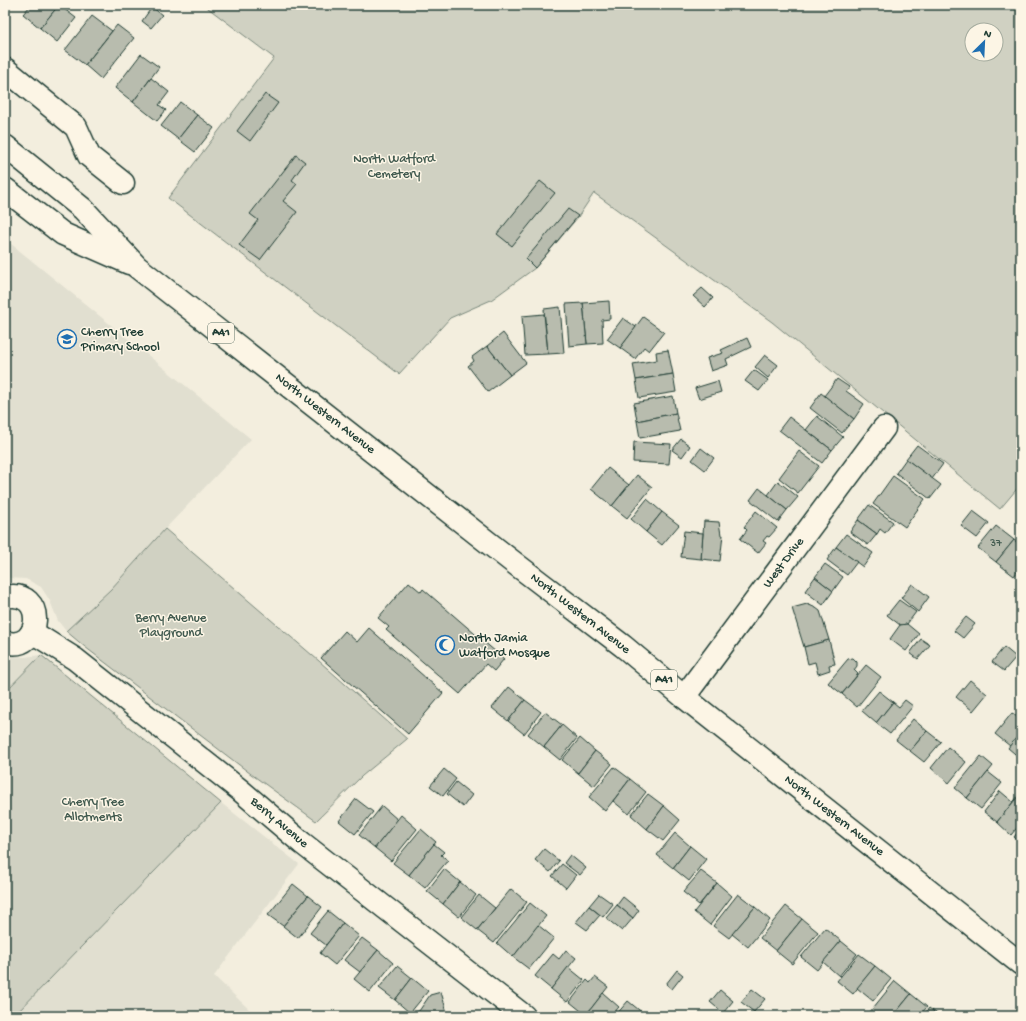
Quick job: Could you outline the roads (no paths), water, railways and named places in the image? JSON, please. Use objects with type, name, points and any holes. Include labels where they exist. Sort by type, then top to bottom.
[{"type":"main road","points":[[5,69],[76,127],[89,156],[123,183]]},
{"type":"main road","name":"North Western Avenue","points":[[5,146],[83,209],[137,267],[513,562],[624,646],[684,697],[1021,964]]},
{"type":"main road","name":"North Western Avenue","points":[[5,189],[63,234],[137,267]]},
{"type":"main road","name":"West Drive","points":[[684,697],[884,428]]},
{"type":"main road","points":[[5,597],[18,596],[25,599],[30,604],[36,618],[35,625],[28,637],[22,641],[14,643],[5,642]]},
{"type":"main road","name":"Berry Avenue","points":[[32,632],[75,659],[240,790],[302,843],[518,1014]]},
{"type":"place","name":"Cherry Tree Primary School","points":[[67,339]]},
{"type":"place","name":"North Jamia Watford Mosque","points":[[445,645]]},
{"type":"park label","name":"North Watford Cemetery","points":[[394,166]]},
{"type":"park label","name":"Berry Avenue Playground","points":[[171,626]]},
{"type":"park label","name":"Cherry Tree Allotments","points":[[93,810]]}]
